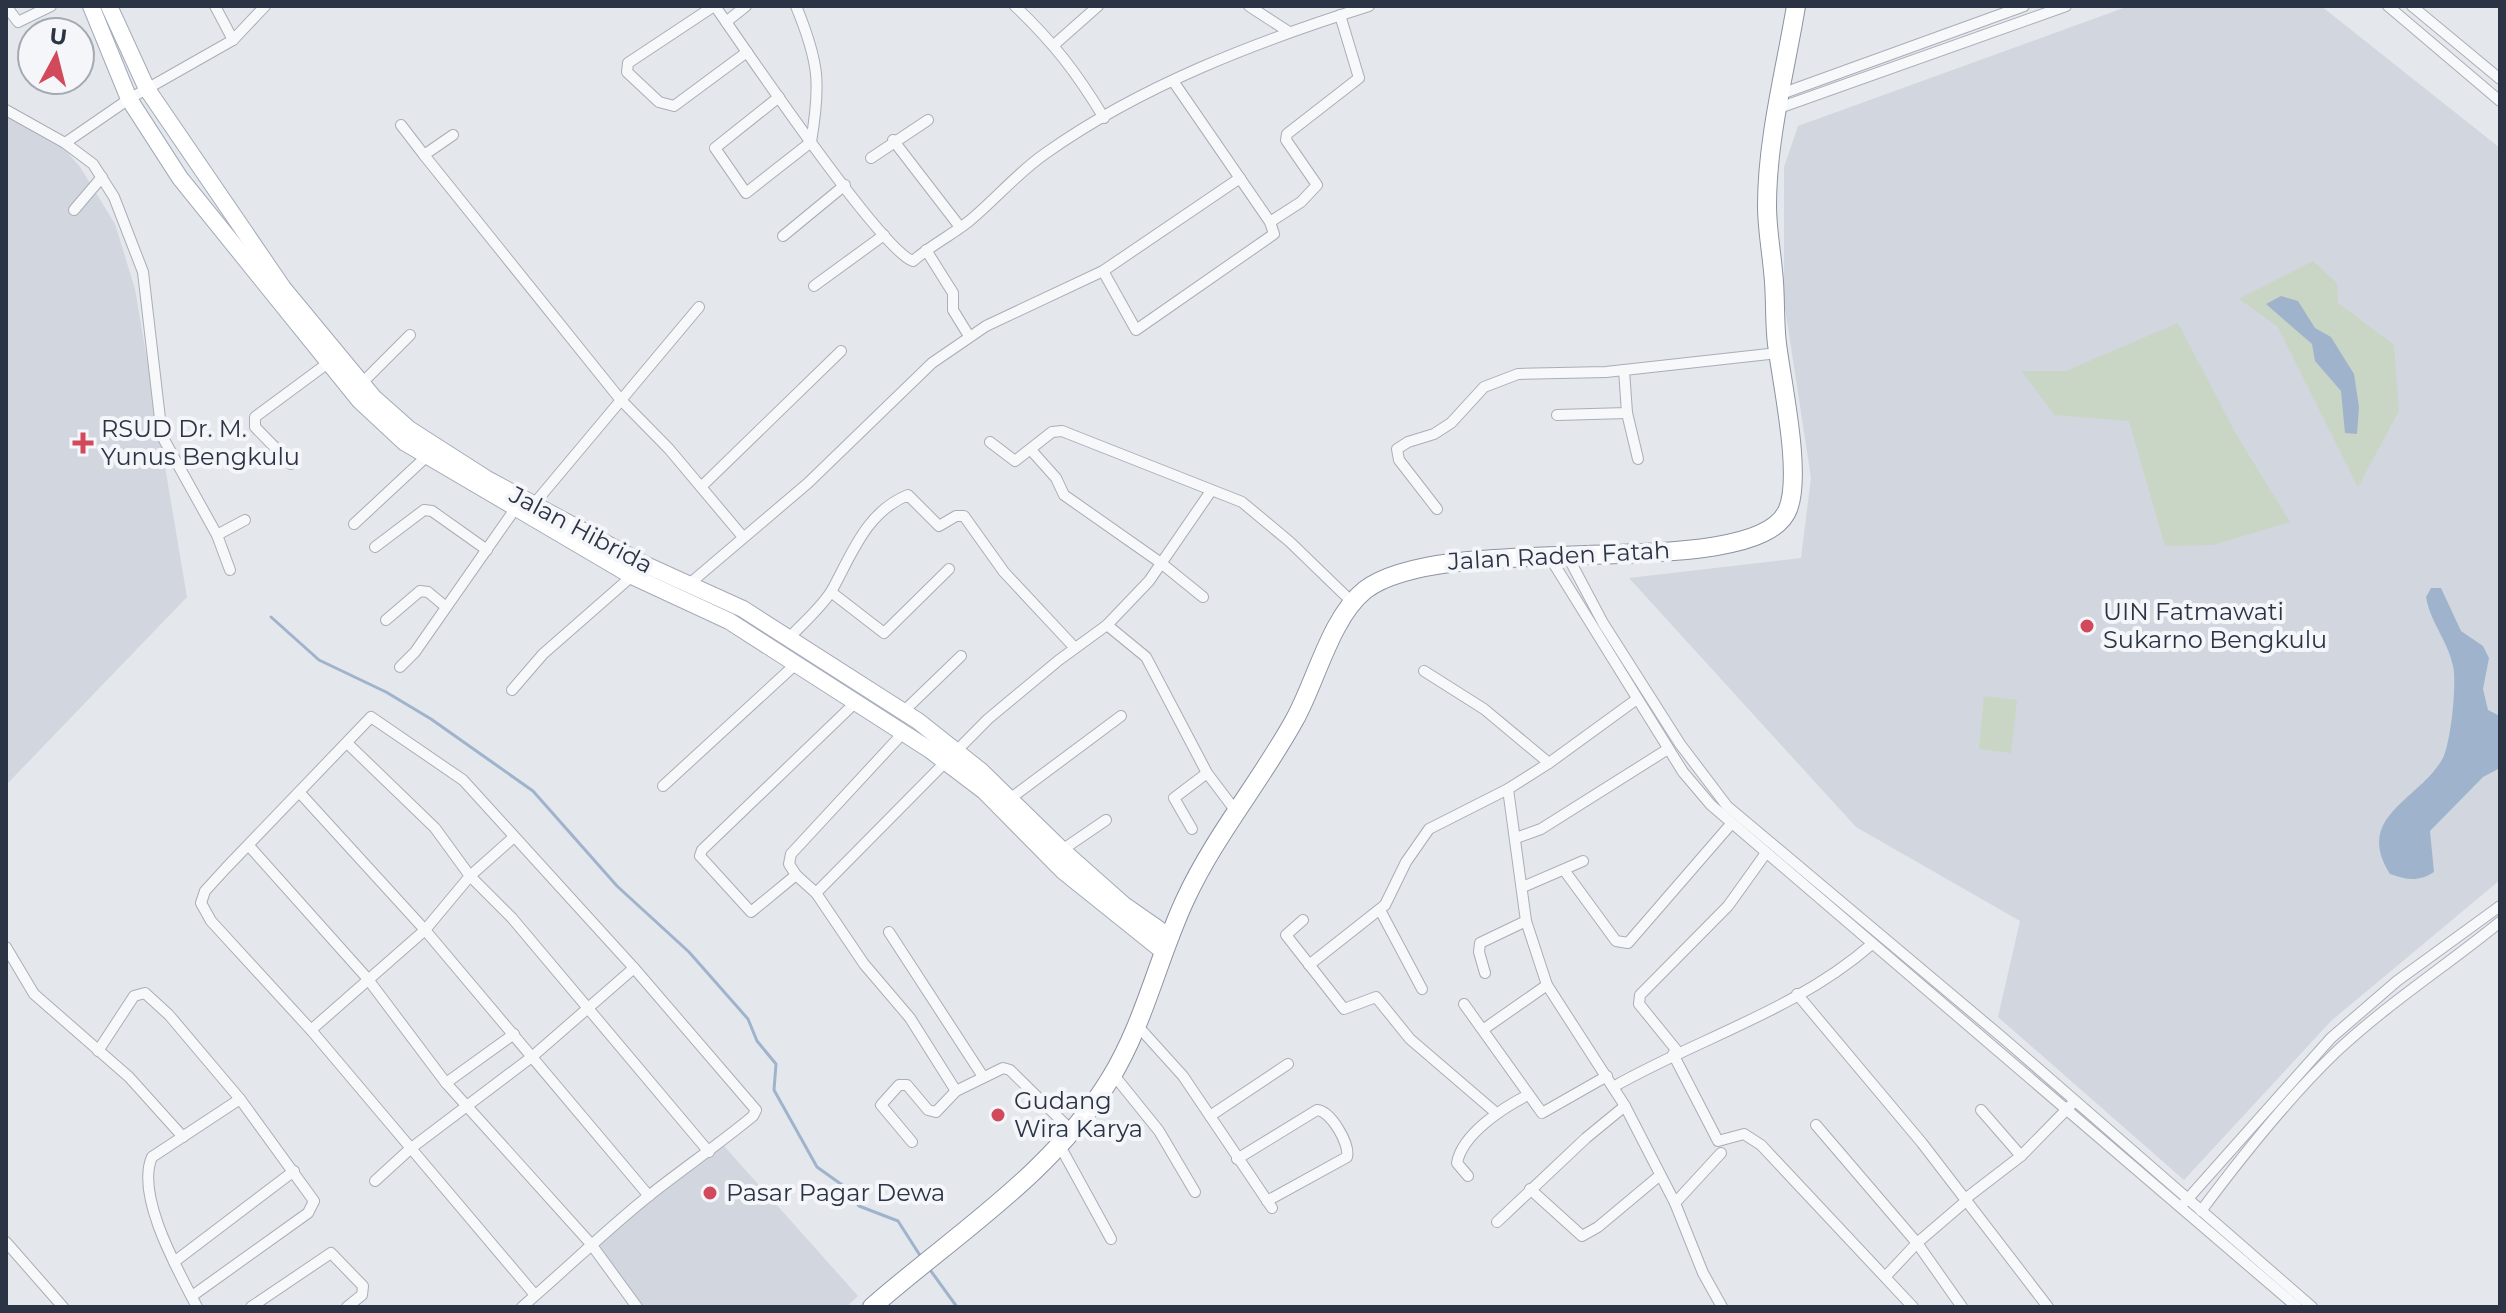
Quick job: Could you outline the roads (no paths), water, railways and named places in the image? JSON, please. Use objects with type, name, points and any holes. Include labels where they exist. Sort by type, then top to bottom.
[{"type":"highway","name":"Jalan Raden Fatah","points":[[1352,602],[1368,587],[1433,563],[1692,549],[1746,540],[1778,524],[1788,509],[1792,479],[1778,353],[1767,206],[1768,160],[1796,6]]},
{"type":"highway","points":[[872,1307],[1066,1139],[1113,1074],[1196,878],[1235,810],[1295,719],[1352,602]]},
{"type":"main road","points":[[91,6],[129,99],[180,178],[240,240]]},
{"type":"main road","name":"Jalan Hibrida","points":[[109,6],[147,89],[240,240],[279,294],[409,429],[446,456],[534,504],[548,520],[743,609],[903,712],[952,757],[1011,798],[1062,850],[1167,944]]},
{"type":"main road","points":[[279,294],[328,363],[360,401],[404,442],[515,509],[548,520],[632,576],[729,621],[903,733],[952,757],[1063,871],[1167,944]]},
{"type":"street","points":[[6,6],[18,22],[51,6]]},
{"type":"street","points":[[215,6],[233,40]]},
{"type":"street","points":[[65,143],[129,99],[233,40],[265,6]]},
{"type":"street","points":[[747,52],[674,106],[659,102],[627,72],[628,63],[715,6],[811,142],[884,235],[907,259],[913,261],[960,227],[1045,153],[1104,118],[1173,81],[1342,11],[1369,6]]},
{"type":"street","points":[[726,22],[746,6]]},
{"type":"street","points":[[779,97],[715,148],[746,193],[811,142],[819,95],[815,52],[796,6]]},
{"type":"street","points":[[1015,6],[1055,44],[1104,118]]},
{"type":"street","points":[[1055,44],[1098,6]]},
{"type":"street","points":[[1249,6],[1289,32]]},
{"type":"street","points":[[1780,101],[1839,73],[2024,6]]},
{"type":"street","points":[[1780,101],[1843,85],[2066,6]]},
{"type":"street","points":[[2388,6],[2500,101]]},
{"type":"street","points":[[2412,6],[2500,79]]},
{"type":"street","points":[[1270,222],[1301,202],[1317,185],[1286,140],[1287,134],[1359,78],[1342,11]]},
{"type":"street","points":[[1839,73],[1843,85]]},
{"type":"street","points":[[1103,271],[1136,330],[1274,234],[1270,222],[1173,81]]},
{"type":"street","points":[[6,110],[65,143],[93,164],[102,177],[136,248],[143,272],[162,436],[217,535],[230,570]]},
{"type":"street","points":[[871,158],[893,140],[928,120]]},
{"type":"street","points":[[401,125],[620,399],[743,537]]},
{"type":"street","points":[[424,155],[453,135]]},
{"type":"street","points":[[893,140],[960,227]]},
{"type":"street","points":[[74,210],[102,177]]},
{"type":"street","points":[[688,585],[808,483],[932,363],[969,336],[1103,271],[1240,178]]},
{"type":"street","points":[[783,236],[845,185]]},
{"type":"street","points":[[814,286],[884,235]]},
{"type":"street","points":[[926,250],[953,293],[953,310],[969,336]]},
{"type":"street","points":[[534,504],[699,307]]},
{"type":"street","points":[[362,383],[410,335]]},
{"type":"street","points":[[701,487],[841,351]]},
{"type":"street","points":[[1437,509],[1396,454],[1400,446],[1434,434],[1451,423],[1472,397],[1497,381],[1518,374],[1624,370],[1778,353]]},
{"type":"street","points":[[291,464],[253,422],[255,417],[328,363]]},
{"type":"street","points":[[1624,370],[1627,413],[1638,459]]},
{"type":"street","points":[[1557,415],[1627,413]]},
{"type":"street","points":[[990,442],[1013,461],[1052,432],[1062,431],[1254,510],[1352,602]]},
{"type":"street","points":[[1031,450],[1056,478],[1064,495],[1161,563],[1203,597]]},
{"type":"street","points":[[354,524],[426,457]]},
{"type":"street","points":[[816,893],[988,719],[1107,625],[1161,563],[1211,491]]},
{"type":"street","points":[[790,637],[831,592],[853,545],[868,526],[903,496],[910,495],[939,526],[956,516],[964,516],[1004,572],[1075,648]]},
{"type":"street","points":[[400,667],[415,652],[515,509]]},
{"type":"street","points":[[375,547],[424,510],[432,511],[487,550]]},
{"type":"street","points":[[217,535],[245,520]]},
{"type":"street","points":[[1558,556],[1637,699],[1670,751],[1702,794],[1731,824],[2003,1038],[2184,1203],[2201,1211],[2297,1307]]},
{"type":"street","points":[[1558,556],[1682,747],[1727,806],[1854,919],[1872,944],[2068,1110],[2262,1270],[2312,1307]]},
{"type":"street","points":[[831,592],[884,633],[949,569]]},
{"type":"street","points":[[512,690],[543,654],[632,576]]},
{"type":"street","points":[[386,620],[424,590],[446,607]]},
{"type":"street","points":[[1107,625],[1146,657],[1207,773],[1235,810]]},
{"type":"street","points":[[903,712],[961,656]]},
{"type":"street","points":[[663,786],[797,663]]},
{"type":"street","points":[[1424,671],[1484,709],[1549,763]]},
{"type":"street","points":[[1309,965],[1380,910],[1418,841],[1429,829],[1508,789],[1637,699]]},
{"type":"street","points":[[796,875],[751,912],[700,853],[857,701]]},
{"type":"street","points":[[1011,798],[1121,716]]},
{"type":"street","points":[[522,1307],[591,1244],[709,1152],[753,1116],[756,1110],[634,968],[463,780],[376,717],[366,719],[250,847],[205,891],[201,903],[203,911],[311,1030],[535,1295]]},
{"type":"street","points":[[903,733],[791,854],[789,864],[816,893],[864,964],[910,1018],[956,1091]]},
{"type":"street","points":[[347,743],[435,828],[470,876],[512,918],[709,1152]]},
{"type":"street","points":[[1516,838],[1541,829],[1670,751],[1682,747]]},
{"type":"street","points":[[1192,829],[1174,798],[1207,773]]},
{"type":"street","points":[[1508,789],[1526,921],[1547,985],[1625,1106],[1675,1203],[1703,1273],[1722,1307]]},
{"type":"street","points":[[300,793],[425,930],[649,1196]]},
{"type":"street","points":[[1062,850],[1106,820]]},
{"type":"street","points":[[1564,870],[1616,941],[1628,943],[1731,824]]},
{"type":"street","points":[[311,1030],[425,930],[470,876],[514,837]]},
{"type":"street","points":[[250,847],[367,978],[446,1083],[591,1244],[637,1307]]},
{"type":"street","points":[[1766,853],[1728,906],[1640,995],[1639,1004],[1675,1053],[1718,1141],[1727,1142],[1744,1134],[1761,1145],[1913,1307]]},
{"type":"street","points":[[1523,887],[1583,861]]},
{"type":"street","points":[[2184,1203],[2331,1038],[2397,981],[2500,906]]},
{"type":"street","points":[[1380,910],[1422,989]]},
{"type":"street","points":[[1303,920],[1286,933],[1345,1010],[1376,997],[1410,1039],[1495,1112]]},
{"type":"street","points":[[1485,973],[1479,952],[1480,943],[1526,921]]},
{"type":"street","points":[[2201,1211],[2242,1159],[2337,1052],[2395,1001],[2500,922]]},
{"type":"street","points":[[889,932],[982,1075]]},
{"type":"street","points":[[1613,1087],[1675,1053],[1743,1026],[1839,970],[1872,944]]},
{"type":"street","points":[[6,947],[34,994],[129,1077],[183,1137]]},
{"type":"street","points":[[375,1181],[410,1149],[533,1056],[634,968]]},
{"type":"street","points":[[1484,1029],[1547,985]]},
{"type":"street","points":[[98,1051],[134,996],[145,993],[169,1015],[240,1099],[312,1196],[313,1207],[192,1296]]},
{"type":"street","points":[[1797,994],[1966,1200],[2048,1307]]},
{"type":"street","points":[[1464,1004],[1539,1112],[1546,1114],[1607,1076]]},
{"type":"street","points":[[1136,1024],[1183,1076],[1237,1159],[1270,1205],[1347,1157],[1348,1149],[1325,1112],[1317,1110],[1237,1159]]},
{"type":"street","points":[[446,1083],[514,1034]]},
{"type":"street","points":[[1997,1049],[2003,1038]]},
{"type":"street","points":[[1210,1116],[1288,1064]]},
{"type":"street","points":[[912,1142],[881,1107],[882,1101],[904,1084],[935,1113],[956,1091],[982,1075],[1000,1068],[1010,1070],[1066,1139],[1111,1239]]},
{"type":"street","points":[[1113,1074],[1159,1131],[1195,1192]]},
{"type":"street","points":[[1468,1176],[1458,1166],[1457,1158],[1495,1112],[1528,1095]]},
{"type":"street","points":[[197,1307],[174,1262],[147,1177],[152,1157],[240,1099]]},
{"type":"street","points":[[1886,1276],[1917,1243],[2021,1156],[2068,1110],[2074,1100]]},
{"type":"street","points":[[1497,1222],[1625,1106]]},
{"type":"street","points":[[1981,1110],[2021,1156]]},
{"type":"street","points":[[1816,1125],[1917,1243],[1962,1307]]},
{"type":"street","points":[[2232,1150],[2242,1159]]},
{"type":"street","points":[[1675,1203],[1721,1153]]},
{"type":"street","points":[[174,1262],[294,1171]]},
{"type":"street","points":[[1530,1189],[1582,1236],[1598,1227],[1659,1176]]},
{"type":"street","points":[[6,1242],[63,1307]]},
{"type":"street","points":[[251,1307],[331,1253],[363,1286],[362,1295],[347,1307]]},
{"type":"water","points":[[2281,296],[2298,301],[2315,328],[2331,337],[2354,374],[2359,407],[2357,434],[2345,433],[2341,391],[2315,361],[2312,344],[2266,304]]},
{"type":"water","points":[[2431,588],[2441,588],[2461,631],[2483,646],[2489,658],[2483,689],[2488,710],[2500,716],[2500,768],[2483,777],[2430,831],[2434,872],[2418,879],[2408,879],[2390,874],[2381,854],[2379,837],[2384,823],[2394,810],[2433,773],[2443,758],[2448,739],[2454,674],[2451,657],[2426,597]]},
{"type":"waterway","points":[[271,617],[319,660],[386,692],[431,719],[533,791],[617,886],[689,952],[748,1019],[757,1041],[776,1064],[774,1090],[817,1167],[845,1187],[859,1206],[898,1221],[921,1257]]},
{"type":"waterway","points":[[928,1267],[957,1307]]},
{"type":"place","name":"RSUD Dr. M. Yunus Bengkulu","points":[[83,443]]},
{"type":"place","name":"UIN Fatmawati Sukarno Bengkulu","points":[[2087,626]]},
{"type":"place","name":"Gudang Wira Karya","points":[[998,1115]]},
{"type":"place","name":"Pasar Pagar Dewa","points":[[710,1193]]}]
